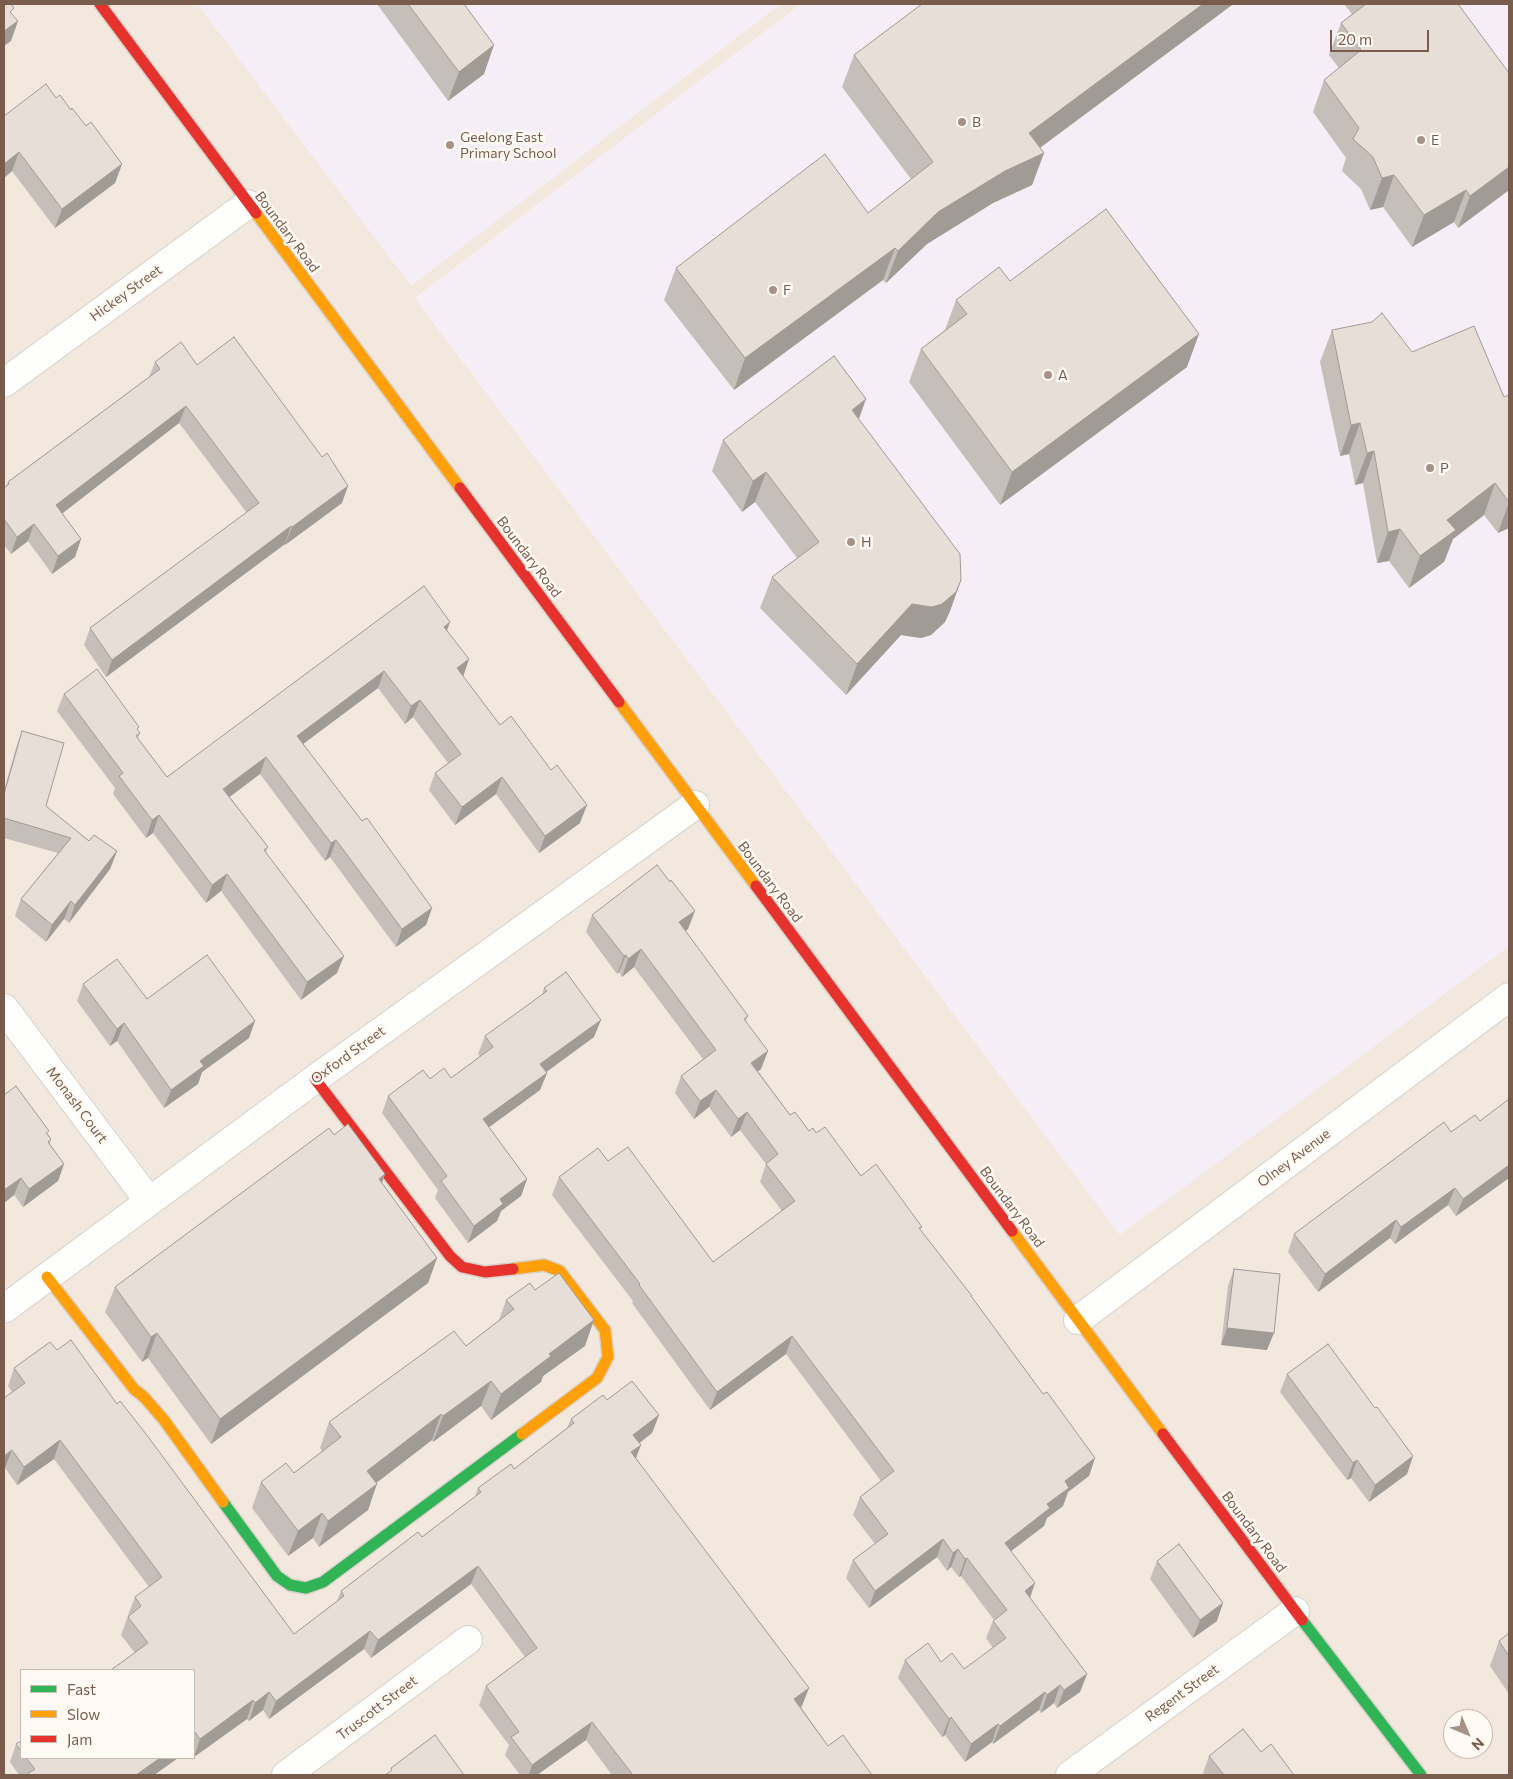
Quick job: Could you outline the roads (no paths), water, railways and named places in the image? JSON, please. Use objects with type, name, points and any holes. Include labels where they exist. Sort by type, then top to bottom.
[{"type":"main road","name":"Boundary Road","points":[[100,4],[1295,1611],[1421,1775]]},
{"type":"main road","points":[[46,1277],[134,1389],[144,1397],[164,1420],[277,1576],[290,1585],[298,1587],[306,1588],[323,1582],[597,1378],[608,1357],[605,1330],[560,1271],[544,1265],[485,1272],[462,1267],[444,1249],[315,1079]]},
{"type":"street","name":"Hickey Street","points":[[4,383],[248,204]]},
{"type":"street","name":"Oxford Street","points":[[4,1309],[315,1079],[695,805]]},
{"type":"street","name":"Olney Avenue","points":[[1078,1320],[1509,997]]},
{"type":"street","name":"Monash Court","points":[[4,1008],[149,1201]]},
{"type":"street","name":"Regent Street","points":[[1070,1775],[1295,1611]]},
{"type":"street","name":"Truscott Street","points":[[286,1775],[468,1640]]},
{"type":"place","name":"B","points":[[962,122]]},
{"type":"place","name":"E","points":[[1421,140]]},
{"type":"place","name":"Geelong East Primary School","points":[[450,145]]},
{"type":"place","name":"F","points":[[773,290]]},
{"type":"place","name":"A","points":[[1048,375]]},
{"type":"place","name":"P","points":[[1430,468]]},
{"type":"place","name":"H","points":[[851,542]]}]
